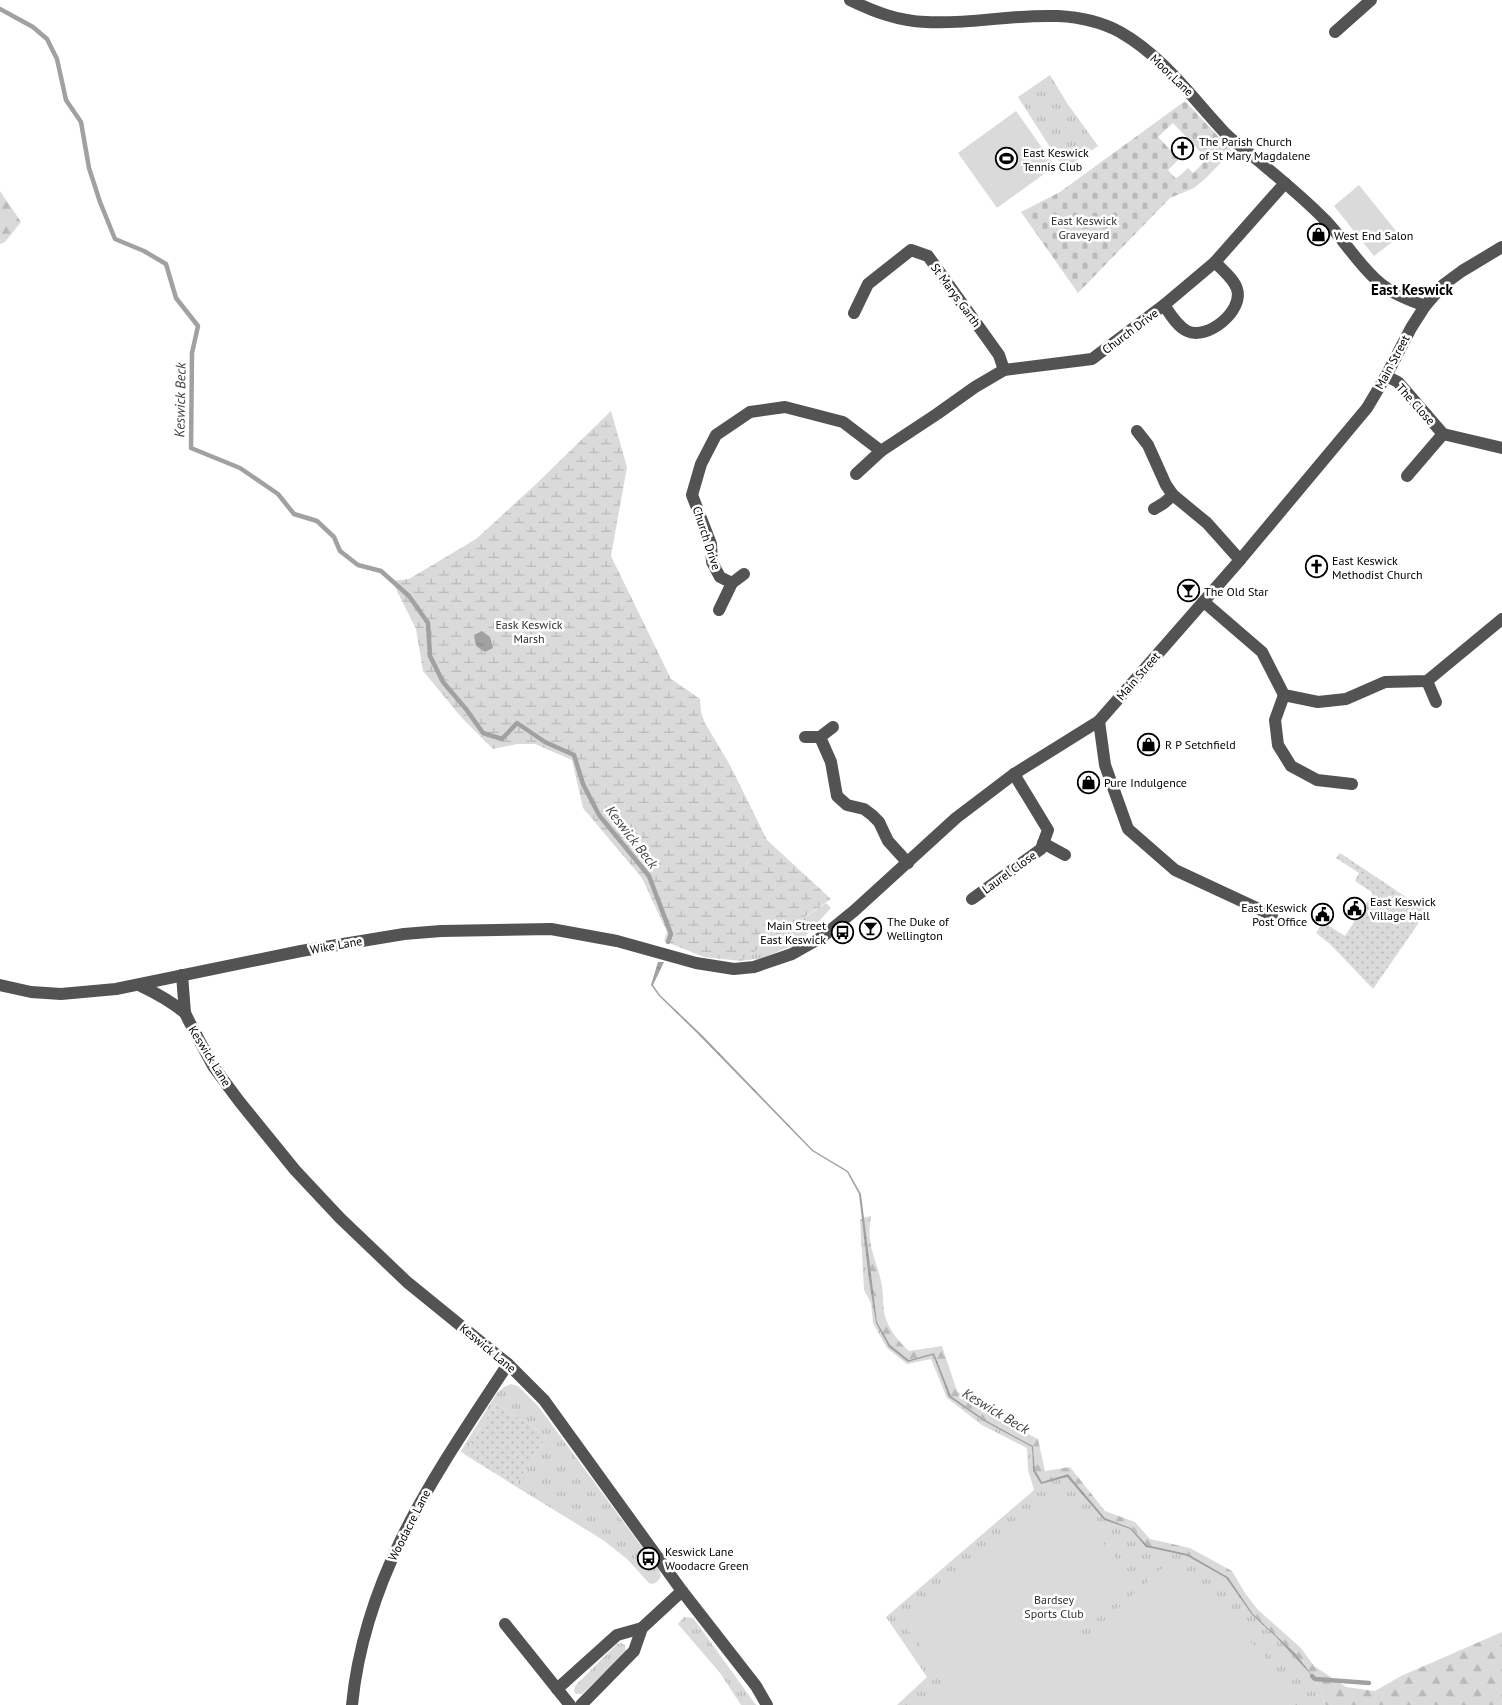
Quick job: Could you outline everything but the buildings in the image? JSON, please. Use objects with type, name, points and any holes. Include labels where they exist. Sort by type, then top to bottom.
[{"type":"street","name":"Moor Lane","points":[[850,0],[899,20],[927,22],[1038,15],[1062,16],[1089,19],[1118,31],[1144,48],[1191,92],[1227,135],[1326,221],[1366,270],[1382,284],[1403,297],[1424,306]]},
{"type":"street","points":[[1335,32],[1371,0]]},
{"type":"street","name":"Church Drive","points":[[856,474],[882,451],[975,387],[1004,370],[1092,359],[1164,305],[1215,262],[1285,184]]},
{"type":"street","name":"Main Street","points":[[674,956],[717,967],[734,969],[754,968],[792,954],[822,937],[956,818],[1014,774],[1099,721],[1240,560],[1367,408],[1424,306],[1443,285],[1502,247]]},
{"type":"street","name":"St Marys Garth","points":[[854,313],[864,279],[911,250],[928,256],[1000,355],[1004,370]]},
{"type":"street","name":"Church Drive","points":[[1164,305],[1182,328],[1195,334],[1208,331],[1227,317],[1237,305],[1237,289],[1215,262]]},
{"type":"street","name":"The Close","points":[[1386,376],[1398,382],[1442,434],[1502,448]]},
{"type":"street","name":"Church Drive","points":[[732,583],[720,577],[712,562],[711,544],[692,495],[701,464],[716,436],[750,412],[784,407],[844,422],[882,451]]},
{"type":"street","points":[[1137,431],[1148,445],[1166,485],[1173,495],[1207,523],[1240,560]]},
{"type":"street","points":[[1407,476],[1442,434]]},
{"type":"street","points":[[1154,509],[1173,495]]},
{"type":"street","name":"Church Drive","points":[[720,610],[732,583],[744,574]]},
{"type":"street","points":[[1204,602],[1262,652],[1284,694],[1275,720],[1278,745],[1290,766],[1317,780],[1352,784]]},
{"type":"street","points":[[1284,694],[1318,702],[1346,699],[1385,682],[1427,681],[1502,619]]},
{"type":"street","points":[[1427,681],[1436,702]]},
{"type":"street","points":[[1099,721],[1105,765],[1128,829],[1175,870],[1272,915]]},
{"type":"street","points":[[805,737],[820,737],[833,727]]},
{"type":"street","points":[[820,737],[831,762],[838,796],[848,805],[864,809],[872,815],[879,822],[888,841],[908,862]]},
{"type":"street","name":"Laurel Close","points":[[972,899],[1041,849],[1048,830],[1014,774]]},
{"type":"street","name":"Laurel Close","points":[[1043,843],[1065,855]]},
{"type":"street","name":"Wike Lane","points":[[0,985],[31,992],[61,994],[139,985],[360,940],[441,931],[551,929],[610,939],[674,956]]},
{"type":"street","name":"Keswick Lane","points":[[182,975],[185,1013]]},
{"type":"street","name":"Keswick Lane","points":[[139,985],[171,1001],[185,1013],[213,1066],[239,1101],[295,1170],[340,1218],[407,1282],[508,1364],[544,1400],[682,1591],[756,1686],[767,1705]]},
{"type":"street","name":"Woodacre Lane","points":[[352,1705],[360,1654],[371,1615],[402,1535],[438,1470],[508,1364]]},
{"type":"street","points":[[557,1689],[617,1635],[642,1628],[682,1591]]},
{"type":"street","points":[[505,1624],[570,1705]]},
{"type":"street","points":[[581,1705],[634,1651],[642,1628]]},
{"type":"green space","points":[[1050,75],[1067,103],[1098,146],[1064,169],[1018,97]]},
{"type":"green space","name":"East Keswick Graveyard","points":[[1185,101],[1232,151],[1194,188],[1170,198],[1078,293],[1021,212],[1060,192]],"holes":[[[1173,123],[1207,159],[1193,173],[1188,168],[1176,179],[1168,170],[1179,159],[1158,137]]]},
{"type":"green space","name":"East Keswick Tennis Club","points":[[1016,111],[1055,166],[997,208],[958,153]]},
{"type":"green space","points":[[1359,185],[1400,236],[1374,256],[1334,206]]},
{"type":"green space","points":[[0,191],[21,222],[5,242],[0,244]]},
{"type":"green space","name":"Eask Keswick Marsh","points":[[611,411],[627,467],[611,556],[671,679],[700,699],[701,712],[705,723],[731,767],[767,840],[831,899],[741,961],[704,957],[664,941],[667,932],[642,878],[583,808],[572,760],[535,744],[517,744],[493,749],[462,718],[423,671],[416,629],[392,581],[409,579],[476,539]]},
{"type":"green space","points":[[1340,853],[1427,911],[1373,989],[1330,944],[1316,933],[1323,922],[1345,936],[1373,893],[1355,881],[1359,873],[1336,858]]},
{"type":"green space","points":[[826,903],[831,908],[800,942],[763,958],[741,961]]},
{"type":"green space","points":[[871,1216],[870,1242],[882,1285],[884,1312],[889,1326],[895,1335],[909,1351],[942,1346],[957,1391],[986,1413],[1038,1439],[1045,1471],[1070,1467],[1105,1511],[1135,1522],[1150,1539],[1190,1548],[1232,1571],[1258,1610],[1301,1648],[1314,1666],[1346,1687],[1375,1691],[1401,1676],[1502,1632],[1502,1705],[1326,1705],[1315,1679],[1296,1654],[1253,1614],[1228,1577],[1188,1554],[1147,1545],[1131,1528],[1105,1518],[1068,1474],[1042,1482],[1035,1470],[1033,1446],[985,1420],[951,1396],[934,1353],[909,1360],[890,1345],[877,1322],[863,1218]]},
{"type":"green space","name":"Bardsey Sports Club","points":[[860,1219],[862,1219],[876,1323],[908,1362],[933,1355],[950,1397],[1032,1447],[1033,1471],[1067,1477],[1104,1520],[1130,1529],[1146,1547],[1187,1556],[1226,1578],[1252,1615],[1275,1636],[1315,1679],[1326,1705],[897,1705],[927,1677],[886,1617],[1034,1490],[1028,1470],[1027,1448],[982,1425],[947,1398],[931,1359],[907,1364],[887,1348],[873,1323],[871,1303],[864,1290]]},
{"type":"green space","points":[[511,1384],[518,1386],[538,1406],[659,1570],[661,1576],[658,1581],[653,1584],[649,1583],[627,1559],[603,1540],[515,1486],[547,1436],[496,1404],[464,1454],[461,1451],[497,1393]]},
{"type":"green space","points":[[496,1404],[547,1436],[515,1486],[464,1454]]},
{"type":"green space","name":"Bardsey Sports Club","points":[[1056,1487],[1135,1581],[1080,1631],[1086,1637],[1174,1558],[1301,1697],[1292,1705],[932,1705],[955,1685],[898,1619]]},
{"type":"green space","points":[[684,1617],[693,1618],[756,1705],[741,1705],[720,1673],[678,1624]]},
{"type":"green space","points":[[617,1644],[625,1645],[626,1652],[582,1694],[576,1694],[574,1691],[575,1686]]},
{"type":"water","points":[[482,631],[490,637],[493,648],[485,652],[476,646],[474,635]]},
{"type":"water","points":[[658,962],[664,962],[653,985],[660,995],[703,1036],[813,1150],[848,1171],[861,1194],[877,1322],[890,1345],[909,1360],[934,1353],[951,1396],[985,1420],[1033,1446],[1035,1470],[1042,1482],[1068,1474],[1105,1518],[1131,1528],[1147,1545],[1188,1554],[1228,1577],[1253,1614],[1296,1654],[1315,1679],[1275,1636],[1252,1615],[1226,1578],[1187,1556],[1146,1547],[1130,1529],[1104,1520],[1067,1477],[1041,1484],[1033,1471],[1032,1447],[984,1421],[949,1397],[933,1355],[908,1362],[889,1347],[876,1323],[859,1194],[847,1172],[812,1151],[659,996],[651,985]]},
{"type":"waterway","name":"Keswick Beck","points":[[0,9],[33,27],[47,39],[57,59],[66,100],[81,122],[89,168],[115,239],[144,251],[166,264],[176,298],[198,326],[192,353],[191,448],[240,468],[278,494],[294,514],[317,521],[334,537],[340,551],[358,565],[381,571],[409,596],[428,623],[430,656],[443,682],[483,733],[502,739],[517,723],[545,742],[574,755],[583,784],[599,815],[649,876],[671,934],[668,942]]},
{"type":"waterway","name":"Keswick Beck","points":[[1312,1676],[1315,1679],[1369,1683]]},
{"type":"place","name":"The Parish Church of St Mary Magdalene","points":[[1183,148]]},
{"type":"place","name":"East Keswick Tennis Club","points":[[1007,159]]},
{"type":"place","name":"West End Salon","points":[[1318,235]]},
{"type":"place","name":"East Keswick Methodist Church","points":[[1316,567]]},
{"type":"place","name":"The Old Star","points":[[1188,591]]},
{"type":"place","name":"R P Setchfield","points":[[1149,744]]},
{"type":"place","name":"Pure Indulgence","points":[[1088,782]]},
{"type":"place","name":"East Keswick Village Hall","points":[[1354,908]]},
{"type":"place","name":"East Keswick Post Office","points":[[1323,914]]},
{"type":"place","name":"The Duke of Wellington","points":[[871,928]]},
{"type":"place","name":"Main Street East Keswick","points":[[842,932]]},
{"type":"place","name":"Keswick Lane Woodacre Green","points":[[649,1558]]},
{"type":"district","name":"East Keswick","points":[[1412,289]]}]
